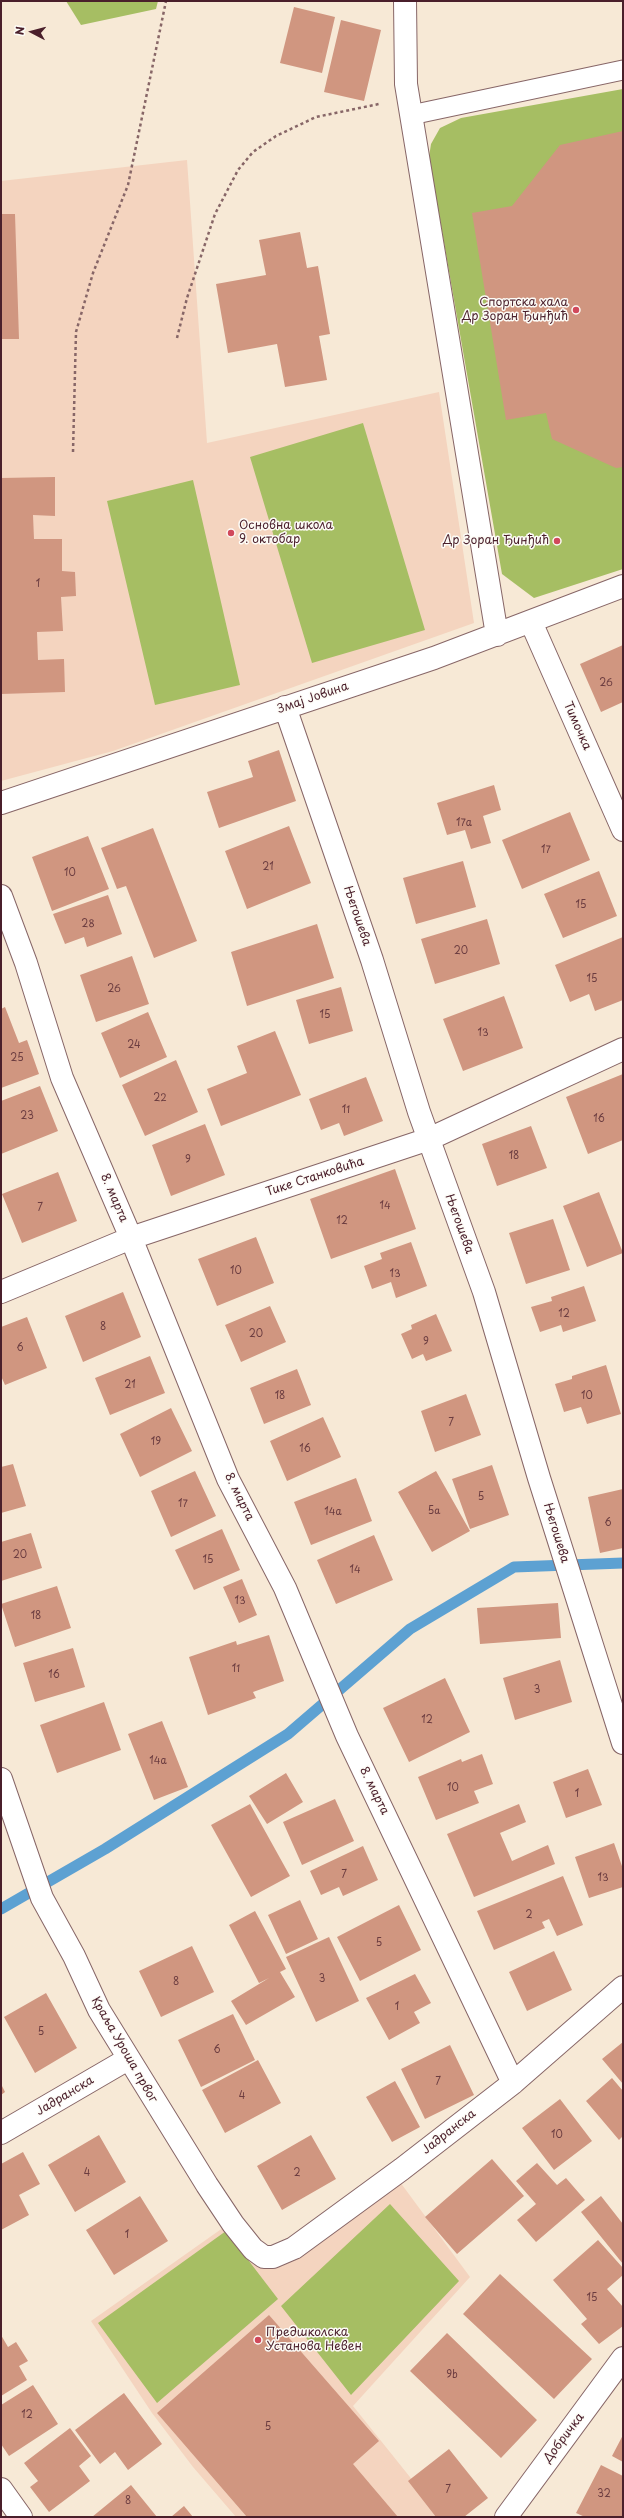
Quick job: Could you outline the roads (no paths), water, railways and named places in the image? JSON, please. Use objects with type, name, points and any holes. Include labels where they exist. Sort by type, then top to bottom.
[{"type":"street","points":[[404,1],[410,106],[497,635]]},
{"type":"street","name":"Змај Јовина","points":[[1,803],[497,635],[623,586]]},
{"type":"street","name":"Тимочка","points":[[531,622],[623,830]]},
{"type":"street","name":"Његошева","points":[[285,707],[372,960],[429,1139],[484,1292],[559,1543],[623,1743]]},
{"type":"street","name":"8. марта","points":[[1,896],[26,963],[62,1078],[131,1238],[228,1479],[285,1588],[341,1719],[513,2083]]},
{"type":"street","name":"Тике Станковића","points":[[1,1292],[131,1238],[429,1139],[623,1049]]},
{"type":"street","name":"Краља Уроша првог","points":[[1,1780],[42,1898],[74,1956],[99,2010],[128,2059],[233,2224],[253,2249],[264,2257]]},
{"type":"street","name":"Јадранска","points":[[264,2257],[273,2257],[294,2248],[402,2169],[513,2083],[623,1987]]},
{"type":"street","name":"Јадранска","points":[[1,2133],[128,2059]]},
{"type":"street","name":"Добричка","points":[[506,2517],[623,2358]]},
{"type":"street","points":[[1,2489],[21,2517]]},
{"type":"lane","points":[[410,106],[623,70]]},
{"type":"waterway","points":[[1,1909],[105,1849],[288,1734],[410,1629],[514,1567],[623,1563]]},
{"type":"place","name":"Спортска хала Др Зоран Ђинђић","points":[[576,310]]},
{"type":"place","name":"Основна школа 9. октобар","points":[[231,533]]},
{"type":"place","name":"Др Зоран Ђинђић","points":[[557,541]]},
{"type":"place","name":"Предшколска Установа Невен","points":[[258,2340]]}]
